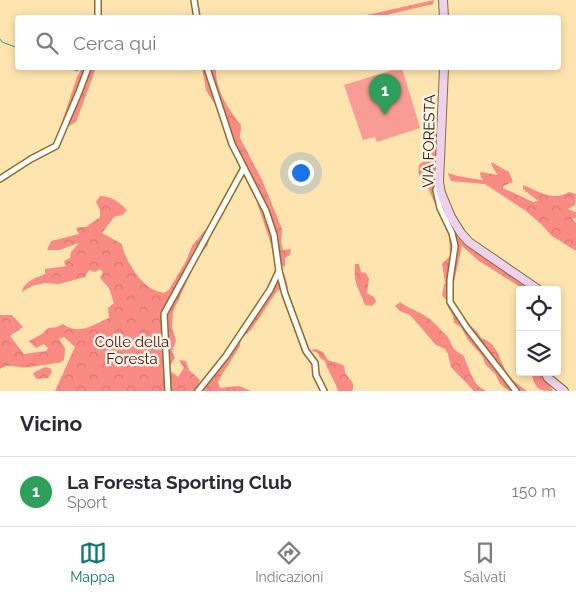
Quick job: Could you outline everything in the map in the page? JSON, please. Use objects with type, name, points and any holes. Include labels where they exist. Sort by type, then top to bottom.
[{"type":"main road","points":[[443,0],[444,15]]},
{"type":"main road","name":"VIA FORESTA","points":[[444,70],[440,182],[444,202],[461,233],[481,251],[533,286]]},
{"type":"main road","points":[[547,376],[564,391]]},
{"type":"street","points":[[98,0],[98,15]]},
{"type":"street","points":[[194,0],[196,15]]},
{"type":"street","points":[[0,179],[56,146],[87,70]]},
{"type":"street","points":[[207,70],[232,144],[266,211],[274,235],[279,271],[296,326],[306,351],[315,363],[316,375],[324,391]]},
{"type":"street","points":[[168,391],[164,314],[244,168]]},
{"type":"street","points":[[440,182],[436,190],[440,208],[452,233],[455,246],[450,280],[450,302],[467,328],[516,391]]},
{"type":"street","points":[[198,391],[226,356],[270,290],[279,271]]},
{"type":"green space","points":[[434,0],[433,4],[386,15],[367,15]]},
{"type":"green space","points":[[81,70],[95,70],[76,122],[65,128],[61,125]]},
{"type":"green space","points":[[202,70],[216,70],[220,91],[231,112],[241,125],[240,138],[262,180],[282,229],[281,241],[283,250],[291,249],[290,255],[285,258],[285,267],[275,262],[270,241],[247,173],[220,113],[206,90]]},
{"type":"green space","points":[[436,116],[438,118],[436,188],[452,227],[480,254],[527,286],[519,286],[479,261],[462,246],[452,291],[453,297],[446,300],[442,295],[445,282],[442,264],[450,256],[449,236],[428,188],[419,175],[419,165],[428,155],[434,137]]},
{"type":"green space","points":[[491,162],[509,172],[513,182],[503,186],[503,188],[533,202],[538,201],[523,189],[523,185],[551,196],[563,195],[569,192],[576,194],[575,205],[568,209],[576,212],[576,218],[572,219],[576,223],[576,251],[552,236],[526,211],[485,184],[451,181],[448,173],[481,180],[484,179],[481,178],[480,172],[498,175]]},
{"type":"green space","name":"Colle della Foresta","points":[[100,196],[115,200],[127,210],[122,215],[114,217],[102,233],[122,244],[123,250],[137,275],[147,286],[156,291],[164,293],[169,290],[186,261],[192,246],[205,230],[210,234],[208,245],[198,257],[173,312],[172,327],[176,341],[172,351],[175,358],[168,369],[178,377],[184,368],[179,360],[186,361],[189,370],[200,380],[196,391],[55,391],[75,347],[64,337],[59,339],[65,348],[64,360],[59,363],[27,367],[7,366],[0,369],[0,315],[12,315],[23,327],[10,336],[24,354],[46,351],[48,348],[44,344],[36,348],[29,341],[42,334],[48,328],[63,324],[80,329],[109,318],[108,308],[114,303],[109,288],[100,278],[103,272],[100,269],[95,272],[89,270],[85,277],[59,284],[45,283],[32,286],[22,292],[25,285],[45,274],[45,269],[66,266],[64,261],[70,258],[71,252],[79,243],[59,250],[47,250],[51,241],[79,234],[76,228],[86,227],[100,217],[100,210],[96,202]]},
{"type":"green space","points":[[355,264],[359,264],[361,272],[366,273],[369,279],[367,293],[374,297],[376,302],[372,306],[365,305],[356,281]]},
{"type":"green space","name":"Colle della Foresta","points":[[284,273],[288,287],[286,292],[278,290],[252,329],[241,338],[240,346],[218,381],[220,388],[239,386],[251,391],[200,391],[224,362],[228,351],[278,274]]},
{"type":"green space","points":[[400,302],[430,319],[449,338],[453,347],[463,355],[474,380],[486,391],[474,391],[451,367],[445,349],[436,345],[410,315],[400,311],[395,306]]},
{"type":"green space","points":[[452,304],[478,332],[481,338],[492,344],[505,370],[515,382],[527,391],[509,391],[500,384],[496,375],[485,364],[483,357],[468,340],[461,327],[454,323],[453,316],[448,307]]},
{"type":"green space","points":[[316,349],[323,352],[328,360],[344,366],[345,373],[353,384],[352,391],[338,391],[325,361],[320,358],[318,353],[310,350]]},
{"type":"green space","points":[[45,367],[50,368],[52,372],[48,378],[37,379],[33,373]]},
{"type":"green space","points":[[532,376],[545,376],[553,391],[539,389]]},
{"type":"shaded area","points":[[393,70],[403,70],[420,128],[377,142],[375,137],[363,140],[344,85]]},
{"type":"waterway","points":[[0,39],[2,42],[15,47]]},
{"type":"place","name":"La Foresta Sporting Club","points":[[385,115]]}]
